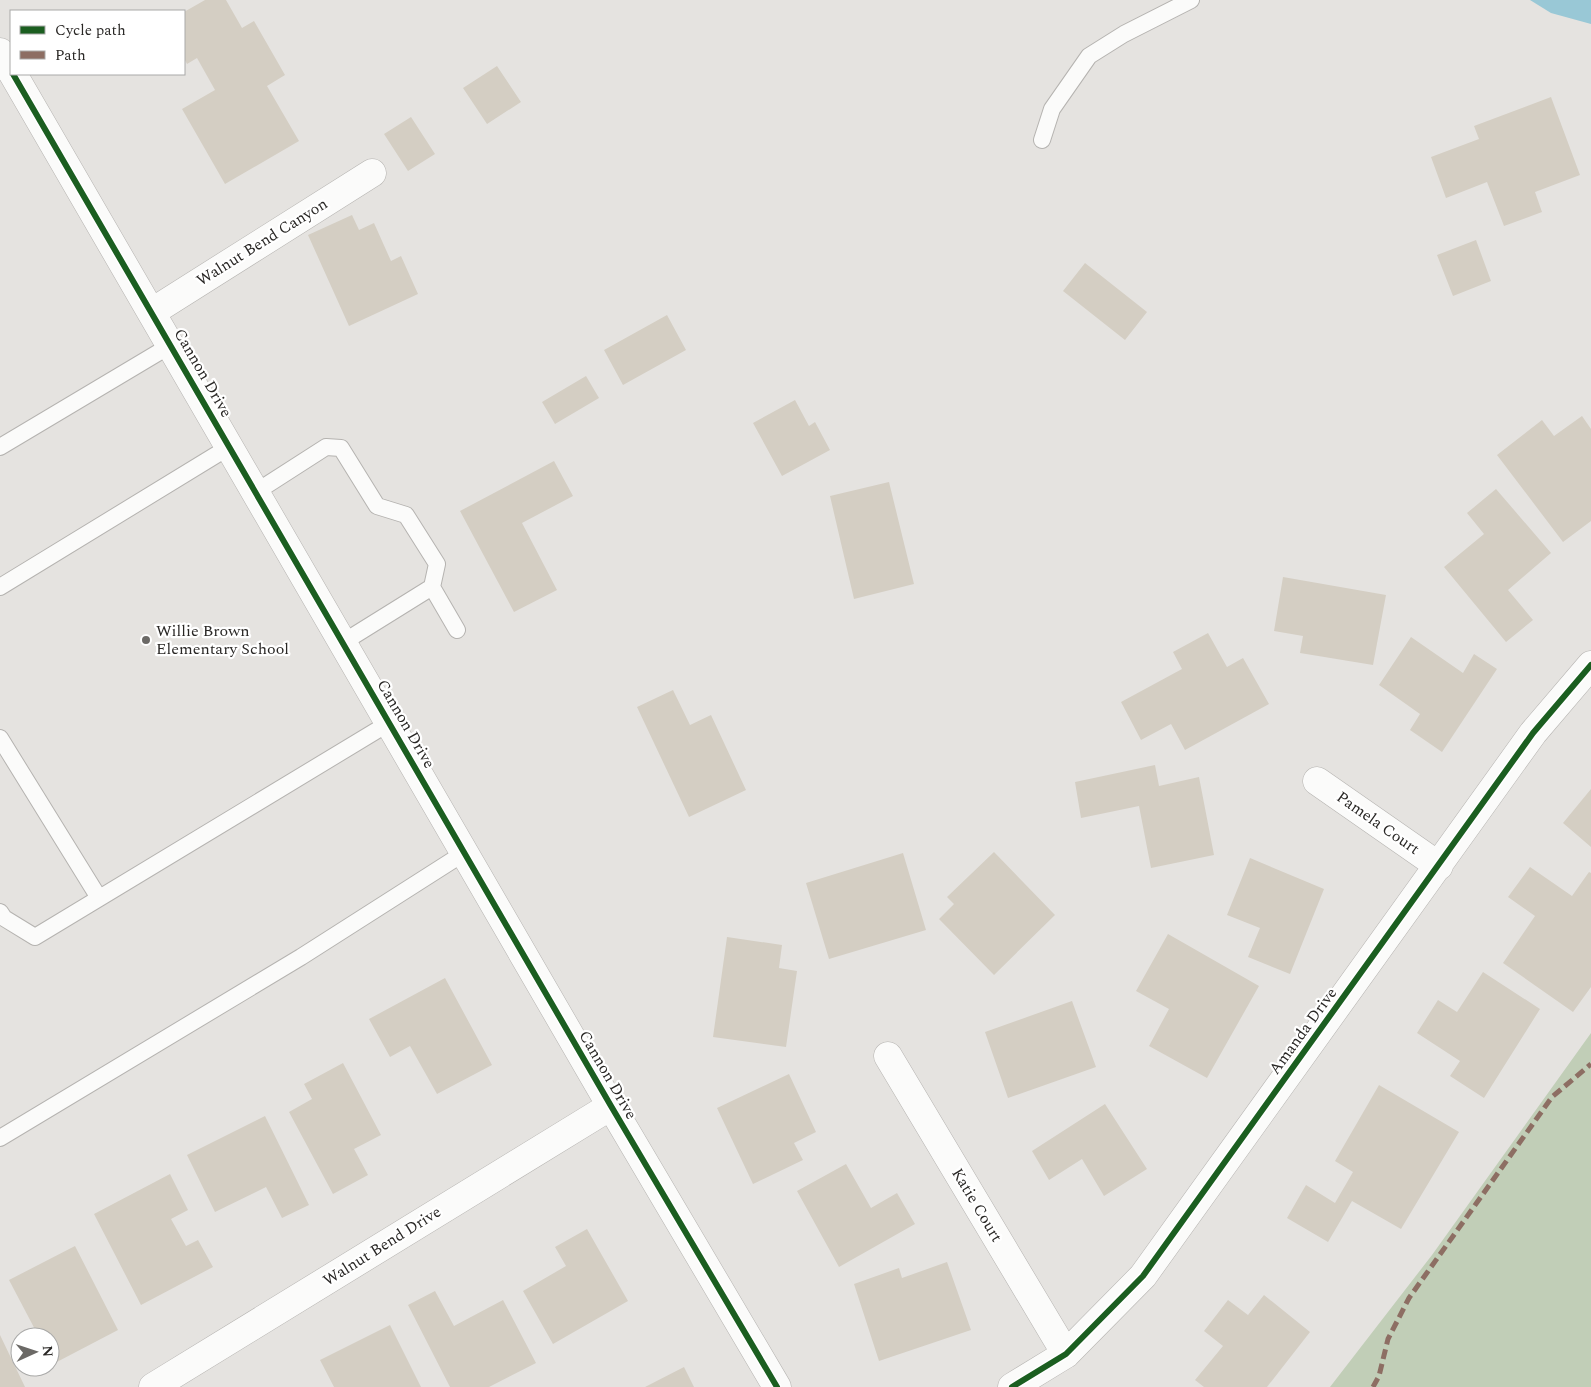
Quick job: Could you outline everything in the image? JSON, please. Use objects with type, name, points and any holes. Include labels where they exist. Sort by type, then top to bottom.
[{"type":"street","name":"Cannon Drive","points":[[12,75],[152,312],[610,1106],[777,1387]]},
{"type":"street","name":"Walnut Bend Canyon","points":[[152,312],[372,173]]},
{"type":"street","name":"Amanda Drive","points":[[1012,1387],[1066,1354],[1143,1276],[1533,733],[1591,665]]},
{"type":"street","name":"Pamela Court","points":[[1317,781],[1439,866]]},
{"type":"street","name":"Katie Court","points":[[888,1056],[1066,1354]]},
{"type":"street","name":"Walnut Bend Drive","points":[[153,1387],[610,1106]]},
{"type":"lane","points":[[1042,140],[1052,109],[1089,56],[1124,34],[1191,0]]},
{"type":"lane","points":[[0,446],[171,345]]},
{"type":"lane","points":[[0,587],[229,446]]},
{"type":"lane","points":[[256,492],[326,447],[341,448],[376,506],[406,515],[437,564],[432,587],[457,630]]},
{"type":"lane","points":[[342,643],[432,587]]},
{"type":"lane","points":[[0,912],[4,918],[35,937],[389,723]]},
{"type":"lane","points":[[0,738],[99,898]]},
{"type":"lane","points":[[0,1138],[301,957],[464,853]]},
{"type":"green space","points":[[1591,1033],[1591,1387],[1330,1387],[1432,1255]]},
{"type":"water","points":[[1530,0],[1591,0],[1591,24],[1551,13]]},
{"type":"building","points":[[205,0],[226,0],[242,28],[254,21],[285,75],[267,86],[299,141],[225,184],[182,109],[215,90],[197,58],[187,64],[185,60],[185,11]]},
{"type":"building","points":[[497,66],[521,102],[487,124],[463,88]]},
{"type":"building","points":[[1551,97],[1580,175],[1535,192],[1542,212],[1504,226],[1487,182],[1446,198],[1431,157],[1479,139],[1474,126]]},
{"type":"building","points":[[411,117],[435,154],[408,171],[384,134]]},
{"type":"building","points":[[352,215],[359,230],[374,223],[391,261],[401,256],[418,294],[349,326],[308,235]]},
{"type":"building","points":[[1476,240],[1491,281],[1453,296],[1437,255]]},
{"type":"building","points":[[1085,263],[1147,312],[1125,340],[1063,291]]},
{"type":"building","points":[[667,315],[686,350],[623,385],[604,350]]},
{"type":"building","points":[[586,376],[599,398],[555,424],[542,402]]},
{"type":"building","points":[[795,400],[809,426],[815,422],[830,450],[782,476],[753,423]]},
{"type":"building","points":[[1582,416],[1591,429],[1591,521],[1563,542],[1497,455],[1542,420],[1554,436]]},
{"type":"building","points":[[554,461],[573,496],[522,523],[557,590],[514,612],[460,511]]},
{"type":"building","points":[[889,482],[914,584],[854,599],[830,496]]},
{"type":"building","points":[[1496,489],[1551,553],[1508,590],[1533,620],[1506,642],[1444,567],[1484,534],[1467,513]]},
{"type":"building","points":[[1283,577],[1386,595],[1373,665],[1300,653],[1303,636],[1274,631]]},
{"type":"building","points":[[1208,633],[1227,667],[1243,658],[1269,704],[1185,750],[1171,724],[1141,740],[1121,702],[1182,669],[1173,652]]},
{"type":"building","points":[[1411,637],[1463,673],[1474,654],[1497,669],[1442,752],[1410,730],[1420,714],[1379,685]]},
{"type":"building","points":[[673,690],[690,725],[711,715],[746,790],[689,817],[637,707]]},
{"type":"building","points":[[1155,765],[1159,786],[1199,777],[1214,855],[1151,868],[1139,806],[1081,818],[1075,782]]},
{"type":"building","points":[[1591,789],[1591,847],[1563,823]]},
{"type":"building","points":[[994,852],[1055,915],[994,975],[939,919],[954,904],[947,897]]},
{"type":"building","points":[[903,853],[926,930],[829,959],[806,883]]},
{"type":"building","points":[[1250,858],[1324,889],[1290,974],[1248,957],[1260,928],[1227,915]]},
{"type":"building","points":[[1530,867],[1572,896],[1589,872],[1591,873],[1591,987],[1573,1012],[1503,963],[1535,916],[1508,897]]},
{"type":"building","points":[[1168,934],[1259,986],[1207,1078],[1149,1046],[1169,1009],[1136,991]]},
{"type":"building","points":[[727,937],[782,945],[779,968],[797,971],[786,1047],[713,1037]]},
{"type":"building","points":[[1483,972],[1540,1009],[1484,1098],[1450,1076],[1460,1061],[1417,1033],[1438,1000],[1457,1012]]},
{"type":"building","points":[[445,978],[492,1065],[437,1094],[410,1046],[390,1057],[369,1019]]},
{"type":"building","points":[[1072,1001],[1096,1067],[1008,1098],[985,1032]]},
{"type":"building","points":[[343,1063],[381,1135],[354,1149],[368,1175],[333,1194],[289,1112],[312,1099],[304,1084]]},
{"type":"building","points":[[789,1074],[816,1132],[794,1143],[803,1160],[753,1184],[717,1108]]},
{"type":"building","points":[[1379,1085],[1459,1132],[1401,1229],[1352,1201],[1328,1242],[1287,1218],[1306,1185],[1335,1203],[1353,1172],[1335,1161]]},
{"type":"building","points":[[1105,1104],[1147,1169],[1104,1196],[1082,1159],[1049,1180],[1032,1151]]},
{"type":"building","points":[[265,1116],[309,1205],[282,1218],[266,1187],[215,1212],[187,1155]]},
{"type":"building","points":[[846,1164],[871,1208],[897,1193],[915,1224],[839,1267],[797,1191]]},
{"type":"building","points":[[170,1174],[188,1210],[171,1219],[186,1246],[198,1240],[213,1267],[141,1305],[94,1214]]},
{"type":"building","points":[[587,1229],[628,1301],[553,1344],[523,1291],[566,1266],[555,1247]]},
{"type":"building","points":[[75,1246],[118,1330],[60,1360],[60,1327],[34,1327],[9,1280]]},
{"type":"building","points":[[947,1262],[971,1330],[879,1361],[854,1284],[899,1268],[902,1278]]},
{"type":"building","points":[[435,1291],[454,1326],[503,1300],[536,1363],[489,1387],[450,1387],[408,1305]]},
{"type":"building","points":[[1264,1295],[1310,1332],[1267,1387],[1204,1387],[1195,1380],[1223,1346],[1204,1331],[1228,1300],[1248,1315]]},
{"type":"building","points":[[390,1325],[421,1387],[334,1387],[320,1360]]},
{"type":"building","points":[[0,1335],[10,1356],[10,1377],[20,1377],[25,1387],[0,1387]]},
{"type":"building","points":[[684,1367],[694,1387],[645,1387]]},
{"type":"marked path","points":[[1373,1387],[1379,1376],[1388,1339],[1409,1298],[1552,1097],[1591,1064]]},
{"type":"cycle path","points":[[14,75],[611,1106],[777,1387]]},
{"type":"cycle path","points":[[1012,1387],[1066,1354],[1143,1276],[1533,733],[1591,665]]},
{"type":"place","name":"Willie Brown Elementary School","points":[[146,640]]}]
